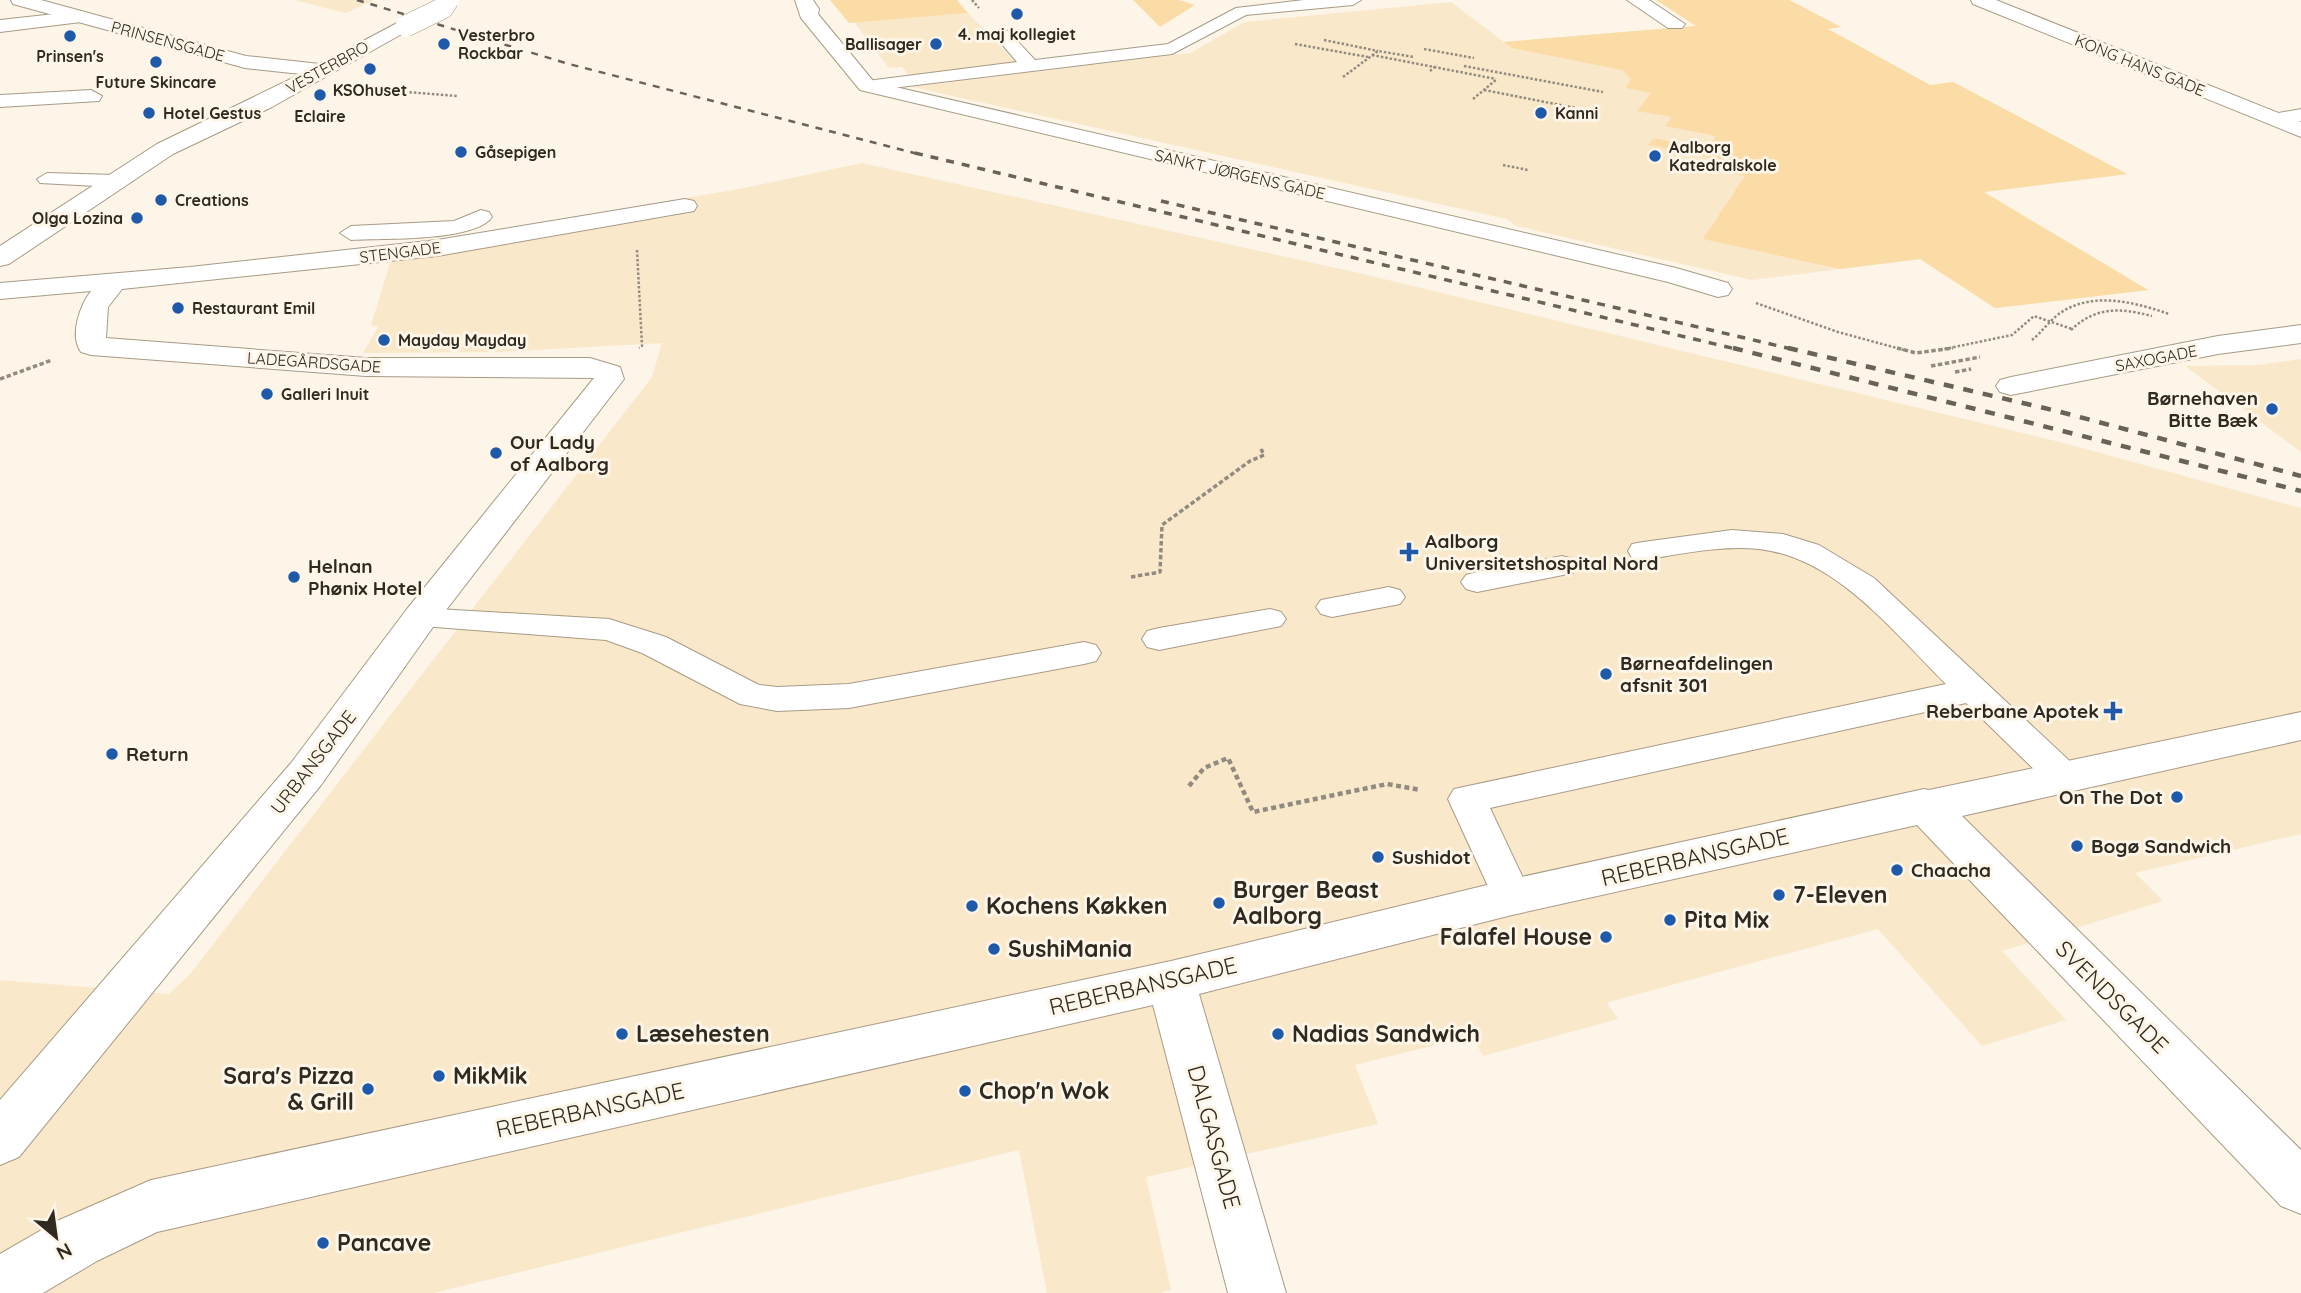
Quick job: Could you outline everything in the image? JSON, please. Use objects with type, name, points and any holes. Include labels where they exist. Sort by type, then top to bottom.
[{"type":"street","name":"PRINSENSGADE","points":[[20,0],[244,62],[320,70]]},
{"type":"street","name":"VESTERBRO","points":[[251,82],[429,0]]},
{"type":"street","name":"VESTERBRO","points":[[0,258],[165,149],[264,102],[320,70],[443,8],[448,0]]},
{"type":"street","points":[[804,0],[810,9],[808,14],[867,86]]},
{"type":"street","points":[[1636,0],[1675,24]]},
{"type":"street","name":"KONG HANS GADE","points":[[1980,0],[2301,130]]},
{"type":"street","points":[[0,26],[82,17]]},
{"type":"street","name":"SANKT JØRGENS GADE","points":[[867,86],[1676,276],[1718,289]]},
{"type":"street","points":[[0,102],[92,96]]},
{"type":"street","name":"VESTERBRO","points":[[165,149],[209,104]]},
{"type":"street","name":"STENGADE","points":[[0,291],[438,248],[685,206]]},
{"type":"street","name":"STENGADE","points":[[0,270],[113,282]]},
{"type":"street","points":[[91,346],[94,306],[113,282]]},
{"type":"street","name":"SAXOGADE","points":[[2011,386],[2218,345],[2301,334]]},
{"type":"street","name":"LADEGÅRDSGADE","points":[[91,346],[366,367],[590,367],[608,373]]},
{"type":"street","name":"URBANSGADE","points":[[0,1140],[306,774],[420,618],[605,386],[608,373]]},
{"type":"street","name":"REBERBANSGADE","points":[[0,1286],[77,1241],[151,1207],[1171,981],[1511,897],[2062,775],[2301,726]]},
{"type":"street","name":"SVENDSGADE","points":[[1924,805],[2301,1188]]},
{"type":"street","name":"DALGASGADE","points":[[1171,981],[1257,1293]]},
{"type":"lane","points":[[867,86],[1172,49],[1242,11],[1353,0]]},
{"type":"lane","points":[[1002,35],[1030,66]]},
{"type":"lane","points":[[2274,119],[2301,115]]},
{"type":"lane","points":[[47,179],[116,181]]},
{"type":"lane","points":[[351,233],[458,226],[481,217]]},
{"type":"lane","points":[[341,259],[370,248],[379,238],[376,230]]},
{"type":"lane","points":[[1643,551],[1740,537],[1765,538],[1813,553],[1841,568],[1863,585],[2062,775]]},
{"type":"lane","points":[[1477,582],[1562,566]]},
{"type":"lane","points":[[1332,607],[1389,597]]},
{"type":"lane","points":[[420,618],[609,630],[654,645],[752,696],[809,700],[849,696],[1084,653]]},
{"type":"lane","points":[[1159,639],[1270,619]]},
{"type":"lane","points":[[1511,897],[1467,799],[1972,690]]},
{"type":"path","points":[[1295,44],[1496,79]]},
{"type":"path","points":[[1424,49],[1474,58]]},
{"type":"path","points":[[1343,76],[1378,51],[1414,57]]},
{"type":"path","points":[[1430,72],[1437,65]]},
{"type":"path","points":[[1464,66],[1603,92]]},
{"type":"path","points":[[1473,99],[1503,74]]},
{"type":"path","points":[[369,89],[457,96]]},
{"type":"path","points":[[1484,90],[1586,110]]},
{"type":"path","points":[[1503,165],[1528,170]]},
{"type":"path","points":[[608,373],[642,346],[635,215]]},
{"type":"path","points":[[1718,289],[1838,332],[1916,353],[1968,346],[2012,335],[2034,316],[2072,329]]},
{"type":"path","points":[[2126,295],[2128,303]]},
{"type":"path","points":[[2026,344],[2073,306],[2091,302],[2128,303],[2177,317]]},
{"type":"path","points":[[0,379],[91,346]]},
{"type":"path","points":[[1931,366],[1981,356]]},
{"type":"path","points":[[1131,577],[1160,572],[1162,525],[1250,461],[1264,455],[1261,449]]},
{"type":"path","points":[[1189,786],[1204,768],[1228,758],[1253,812],[1387,784],[1467,799]]},
{"type":"shaded area","points":[[295,0],[374,0],[346,13]]},
{"type":"shaded area","points":[[830,0],[957,0],[968,13],[849,23]]},
{"type":"shaded area","points":[[1133,0],[1179,0],[1195,5],[1160,27]]},
{"type":"shaded area","name":"Aalborg Katedralskole","points":[[1656,0],[1789,0],[1841,27],[1828,29],[1930,85],[1953,82],[2127,174],[1984,192],[2148,290],[1995,308],[1920,259],[1752,280],[1516,226],[1507,219],[912,87],[1190,53],[1245,22],[1451,2],[1504,42],[1696,26]]},
{"type":"shaded area","points":[[1656,0],[1789,0],[1841,27],[1828,29],[1930,85],[1953,82],[2127,174],[1984,192],[2148,290],[1995,308],[1920,259],[1840,269],[1703,239],[1745,176],[1717,170],[1723,160],[1648,145],[1654,138],[1707,149],[1716,136],[1665,126],[1672,117],[1637,111],[1651,93],[1626,88],[1631,79],[1622,70],[1512,48],[1504,42],[1696,26]]},
{"type":"shaded area","points":[[968,13],[1017,64],[911,78],[902,67],[889,68],[854,22]]},
{"type":"shaded area","points":[[862,163],[1363,274],[2060,442],[2301,508],[2301,834],[2135,873],[2163,901],[2002,951],[2066,1020],[1982,1046],[1878,929],[1607,1003],[1618,1019],[1483,1056],[1472,1036],[1355,1065],[1378,1124],[1146,1177],[1171,1290],[1160,1293],[1047,1293],[1019,1150],[434,1293],[0,1293],[0,980],[169,994],[191,973],[652,377],[662,343],[498,352],[363,353],[378,327],[371,325],[389,267],[387,249],[739,189]]},
{"type":"shaded area","name":"Børnehaven Bitte Bæk","points":[[2301,359],[2301,452],[2185,366],[2259,365]]},
{"type":"railway","points":[[357,0],[569,64],[922,155]]},
{"type":"railway","points":[[915,153],[1740,350]]},
{"type":"railway","points":[[1161,201],[1796,350]]},
{"type":"railway","points":[[1733,348],[2301,491]]},
{"type":"railway","points":[[1788,348],[2057,411],[2301,476]]},
{"type":"place","name":"4. maj kollegiet","points":[[1017,14]]},
{"type":"place","name":"Prinsen's","points":[[70,36]]},
{"type":"place","name":"Vesterbro Rockbar","points":[[444,44]]},
{"type":"place","name":"Ballisager","points":[[936,44]]},
{"type":"place","name":"Future Skincare","points":[[156,62]]},
{"type":"place","name":"KSOhuset","points":[[370,69]]},
{"type":"place","name":"Eclaire","points":[[320,95]]},
{"type":"place","name":"Hotel Gestus","points":[[149,113]]},
{"type":"place","name":"Kanni","points":[[1541,113]]},
{"type":"place","name":"Gåsepigen","points":[[461,152]]},
{"type":"place","name":"Aalborg Katedralskole","points":[[1655,156]]},
{"type":"place","name":"Creations","points":[[161,200]]},
{"type":"place","name":"Olga Lozina","points":[[137,218]]},
{"type":"place","name":"Restaurant Emil","points":[[178,308]]},
{"type":"place","name":"Mayday Mayday","points":[[384,340]]},
{"type":"place","name":"Galleri Inuit","points":[[267,394]]},
{"type":"place","name":"Børnehaven Bitte Bæk","points":[[2272,409]]},
{"type":"place","name":"Our Lady of Aalborg","points":[[496,453]]},
{"type":"place","name":"Aalborg Universitetshospital Nord","points":[[1409,552]]},
{"type":"place","name":"Helnan Phønix Hotel","points":[[294,577]]},
{"type":"place","name":"Børneafdelingen afsnit 301","points":[[1606,674]]},
{"type":"place","name":"Reberbane Apotek","points":[[2113,711]]},
{"type":"place","name":"Return","points":[[112,754]]},
{"type":"place","name":"On The Dot","points":[[2177,797]]},
{"type":"place","name":"Bogø Sandwich","points":[[2077,846]]},
{"type":"place","name":"Sushidot","points":[[1378,857]]},
{"type":"place","name":"Chaacha","points":[[1897,870]]},
{"type":"place","name":"7-Eleven","points":[[1779,895]]},
{"type":"place","name":"Burger Beast Aalborg","points":[[1219,903]]},
{"type":"place","name":"Kochens Køkken","points":[[972,906]]},
{"type":"place","name":"Pita Mix","points":[[1670,920]]},
{"type":"place","name":"Falafel House","points":[[1606,937]]},
{"type":"place","name":"SushiMania","points":[[994,949]]},
{"type":"place","name":"Læsehesten","points":[[622,1034]]},
{"type":"place","name":"Nadias Sandwich","points":[[1278,1034]]},
{"type":"place","name":"MikMik","points":[[439,1076]]},
{"type":"place","name":"Sara's Pizza & Grill","points":[[368,1089]]},
{"type":"place","name":"Chop'n Wok","points":[[965,1091]]},
{"type":"place","name":"Pancave","points":[[323,1243]]}]
